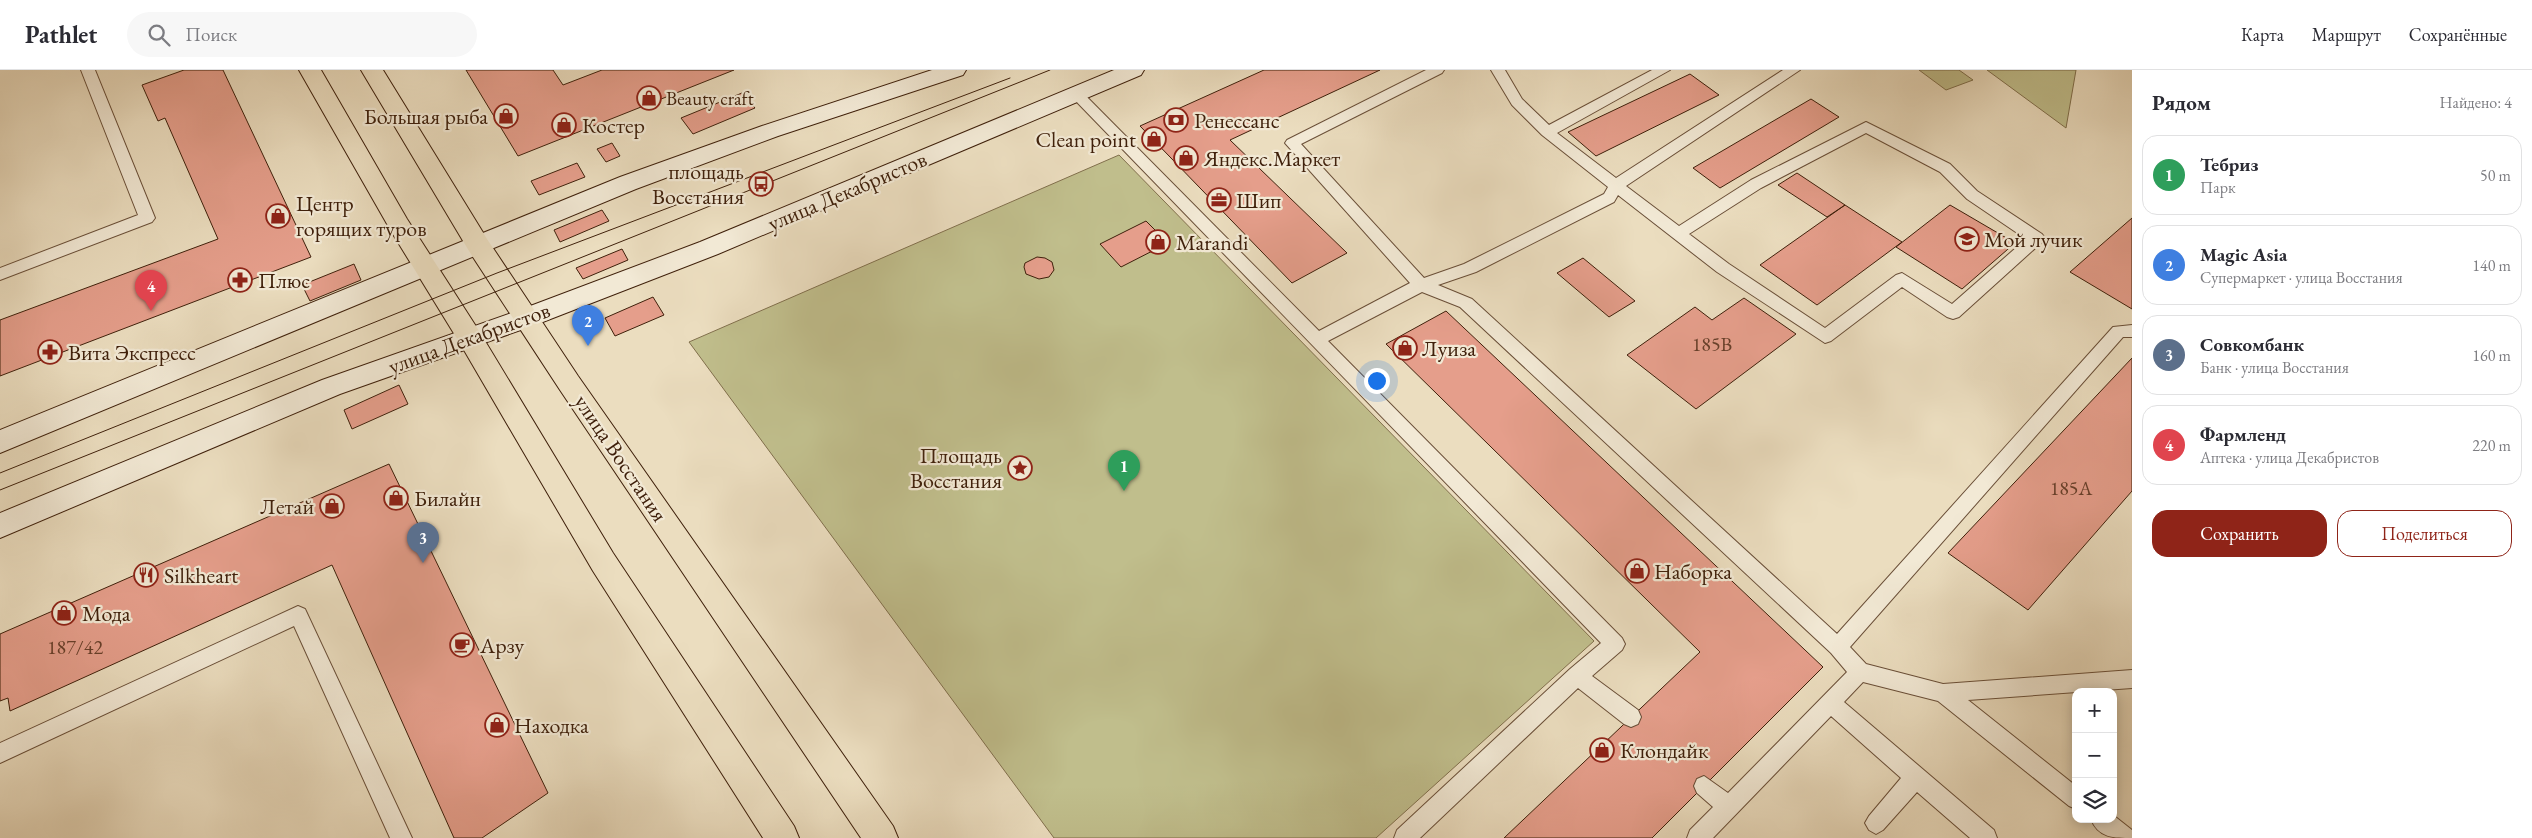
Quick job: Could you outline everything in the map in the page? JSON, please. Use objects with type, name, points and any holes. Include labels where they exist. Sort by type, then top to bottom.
[{"type":"main road","points":[[310,70],[426,268],[470,338],[603,562],[782,838]]},
{"type":"main road","name":"улица Восстания","points":[[372,70],[478,245],[526,318],[881,838]]},
{"type":"main road","points":[[0,442],[637,180],[770,131],[955,70]]},
{"type":"main road","name":"улица Декабристов","points":[[0,526],[331,388],[526,318],[836,196],[1133,70]]},
{"type":"lane","points":[[0,274],[147,218],[88,70]]},
{"type":"lane","points":[[1437,70],[1292,143],[1421,285],[1466,303],[1838,647],[1860,672],[1943,693],[2132,679]]},
{"type":"lane","points":[[1498,70],[1517,102],[1547,132],[1678,234],[1723,268],[1825,337],[1902,280],[1954,313],[2037,238],[1972,195],[1945,168],[1866,127],[1756,184],[1678,234]]},
{"type":"lane","points":[[1547,132],[1663,70]]},
{"type":"lane","points":[[1318,339],[1421,285],[1470,268],[1609,198],[1616,186],[1642,167],[1793,70]]},
{"type":"lane","points":[[1076,94],[1615,644],[1577,676],[1405,838]]},
{"type":"lane","points":[[1838,647],[2119,331],[2132,331]]},
{"type":"lane","points":[[0,753],[298,615],[401,838]]},
{"type":"lane","points":[[1698,838],[1860,672]]},
{"type":"lane","points":[[1577,676],[1631,717]]},
{"type":"lane","points":[[1943,693],[2072,796]]},
{"type":"lane","points":[[1829,702],[1986,838]]},
{"type":"lane","points":[[1876,823],[1916,778]]},
{"type":"lane","points":[[1704,786],[1729,807]]},
{"type":"lane","points":[[2106,823],[2125,838]]},
{"type":"shaded area","points":[[1919,70],[1959,70],[1973,80],[1946,90]]},
{"type":"shaded area","points":[[1987,70],[2076,70],[2066,128]]},
{"type":"shaded area","name":"Площадь Восстания","points":[[1119,155],[1594,641],[1376,838],[1054,838],[689,342]]},
{"type":"building","points":[[184,70],[223,70],[311,257],[0,376],[0,320],[218,239],[165,118],[158,121],[142,85]]},
{"type":"building","points":[[466,70],[553,70],[563,85],[602,70],[734,70],[518,156]]},
{"type":"building","points":[[1264,70],[1380,70],[1230,140],[1347,253],[1292,283],[1140,126]]},
{"type":"building","points":[[1690,74],[1719,95],[1596,156],[1568,132]]},
{"type":"building","points":[[742,93],[755,108],[693,134],[681,118]]},
{"type":"building","points":[[1811,99],[1839,117],[1720,188],[1693,168]]},
{"type":"building","points":[[612,143],[620,156],[606,162],[597,149]]},
{"type":"building","points":[[577,163],[585,177],[539,195],[531,181]]},
{"type":"building","points":[[1797,173],[1845,205],[1827,217],[1778,185]]},
{"type":"building","points":[[1845,205],[1902,242],[1817,305],[1760,265]]},
{"type":"building","points":[[1950,205],[2015,243],[1962,289],[1896,247]]},
{"type":"building","points":[[602,210],[609,221],[560,242],[554,230]]},
{"type":"building","points":[[2132,218],[2132,309],[2070,272]]},
{"type":"building","points":[[1146,221],[1168,243],[1121,267],[1100,244]]},
{"type":"building","points":[[622,249],[628,260],[583,279],[576,268]]},
{"type":"building","points":[[1037,257],[1045,258],[1052,262],[1054,270],[1049,277],[1039,279],[1026,274],[1025,263]]},
{"type":"building","points":[[1583,258],[1635,301],[1609,317],[1557,273]]},
{"type":"building","points":[[354,264],[361,280],[310,301],[302,285]]},
{"type":"building","points":[[653,297],[664,315],[615,336],[605,318]]},
{"type":"building","points":[[1744,298],[1796,334],[1696,409],[1627,355],[1695,307],[1712,320]]},
{"type":"building","points":[[1446,311],[1823,667],[1652,838],[1504,838],[1700,652],[1386,344]]},
{"type":"building","points":[[2132,358],[2132,491],[2028,610],[1948,553]]},
{"type":"building","points":[[399,385],[408,404],[352,429],[344,410]]},
{"type":"building","points":[[389,464],[548,793],[482,838],[454,838],[332,565],[10,711],[8,698],[0,701],[0,634]]},
{"type":"tram line","points":[[0,490],[1050,70]]},
{"type":"tram line","points":[[0,473],[497,273],[1010,78]]},
{"type":"place","name":"Beauty craft","points":[[649,98]]},
{"type":"place","name":"Большая рыба","points":[[506,116]]},
{"type":"place","name":"Ренессанс","points":[[1176,120]]},
{"type":"place","name":"Костер","points":[[564,125]]},
{"type":"place","name":"Clean point","points":[[1154,139]]},
{"type":"place","name":"Яндекс.Маркет","points":[[1186,158]]},
{"type":"place","name":"площадь Восстания","points":[[761,184]]},
{"type":"place","name":"Шип","points":[[1219,200]]},
{"type":"place","name":"Центр горящих туров","points":[[278,216]]},
{"type":"place","name":"Мой лучик","points":[[1967,239]]},
{"type":"place","name":"Marandi","points":[[1158,242]]},
{"type":"place","name":"Плюс","points":[[240,280]]},
{"type":"place","name":"Фармленд","points":[[151,311]]},
{"type":"place","name":"Magic Asia","points":[[588,346]]},
{"type":"place","name":"Луиза","points":[[1405,348]]},
{"type":"place","name":"Вита Экспресс","points":[[50,352]]},
{"type":"place","name":"Площадь Восстания","points":[[1020,468]]},
{"type":"place","name":"Тебриз","points":[[1124,491]]},
{"type":"place","name":"Билайн","points":[[396,498]]},
{"type":"place","name":"Летай","points":[[332,506]]},
{"type":"place","name":"Совкомбанк","points":[[423,563]]},
{"type":"place","name":"Наборка","points":[[1637,571]]},
{"type":"place","name":"Silkheart","points":[[146,575]]},
{"type":"place","name":"Мода","points":[[64,613]]},
{"type":"place","name":"Арзу","points":[[462,645]]},
{"type":"place","name":"Находка","points":[[497,725]]},
{"type":"place","name":"Клондайк","points":[[1602,750]]}]
